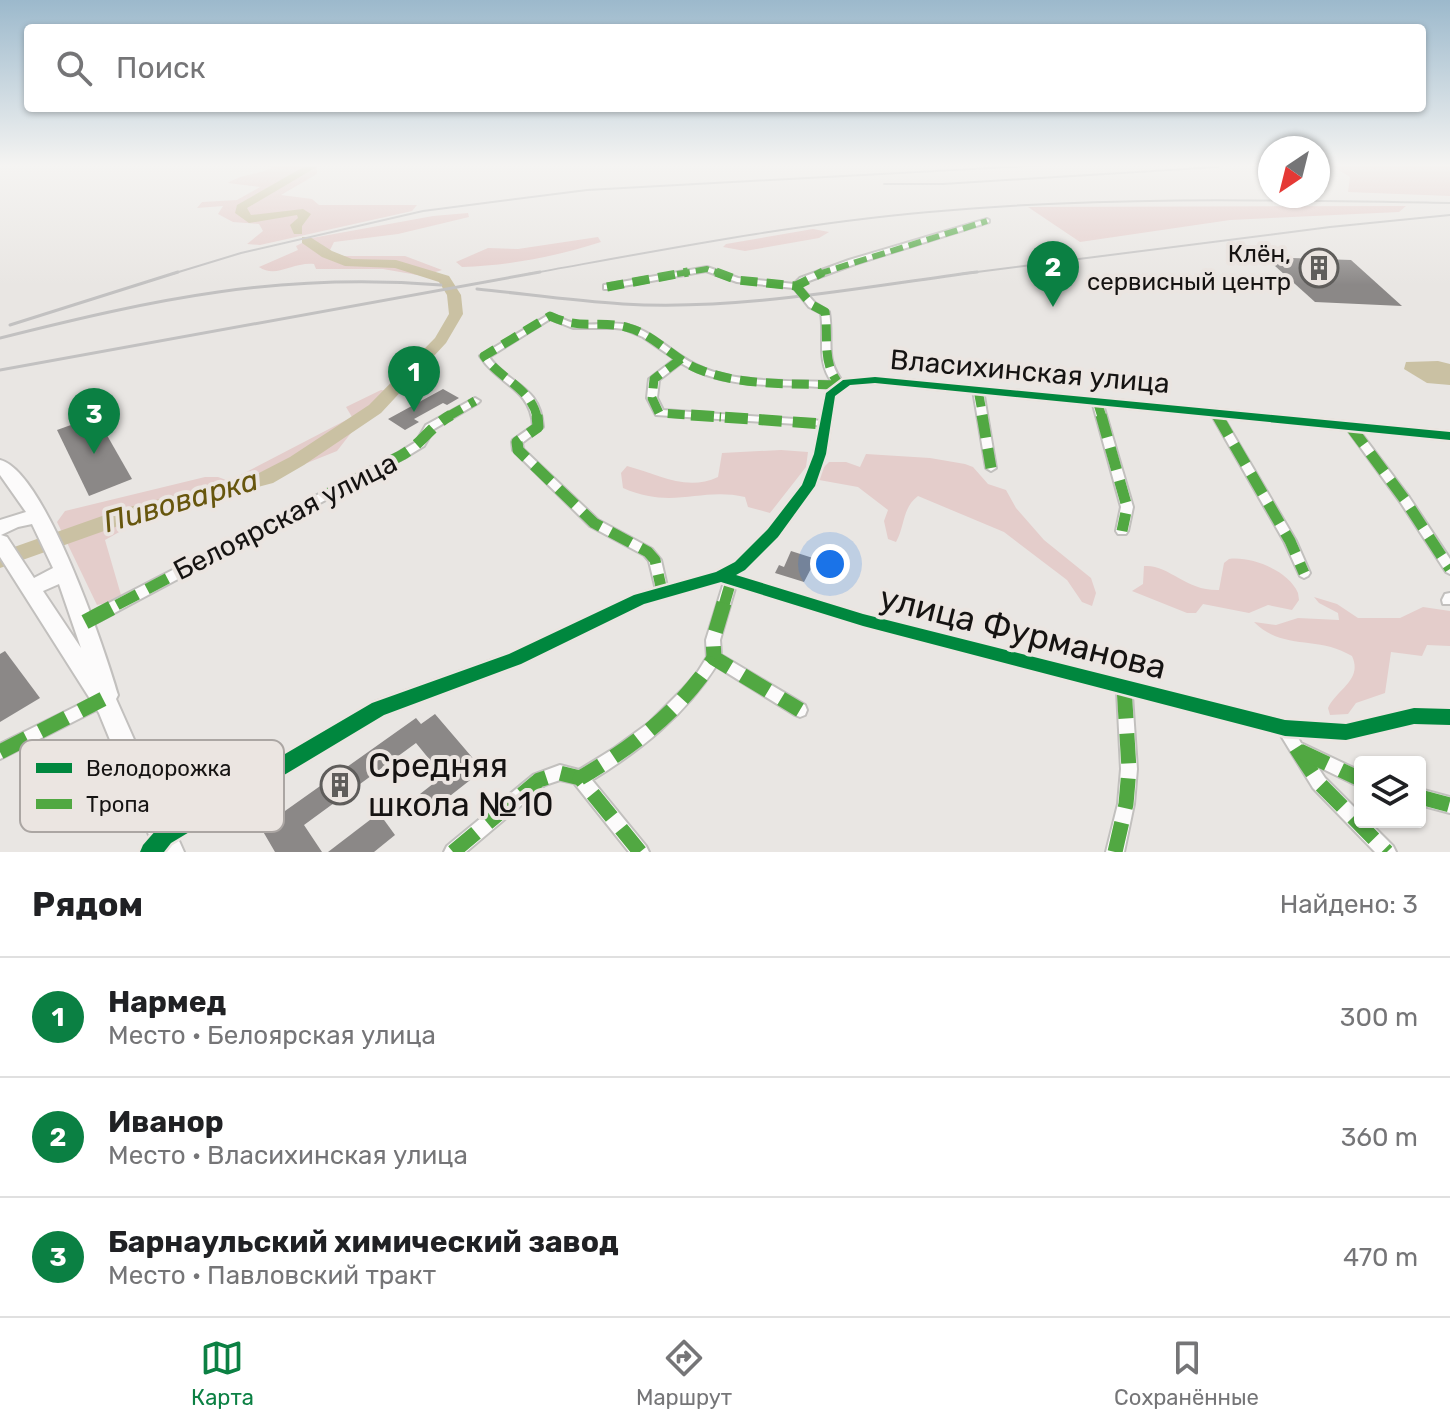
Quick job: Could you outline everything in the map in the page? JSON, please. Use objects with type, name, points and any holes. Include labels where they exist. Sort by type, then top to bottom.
[{"type":"main road","points":[[0,465],[11,476],[39,522],[85,622],[106,704],[120,740]]},
{"type":"main road","points":[[39,522],[13,521],[1,539],[106,704]]},
{"type":"main road","points":[[27,583],[45,583],[61,568]]},
{"type":"street","points":[[796,286],[803,280],[852,262],[987,221]]},
{"type":"street","points":[[284,769],[378,709],[515,659],[662,591],[726,578],[757,551],[797,502],[816,468],[830,395],[840,385],[831,377],[826,364],[825,312],[812,305],[796,286],[737,280],[707,269],[607,287]]},
{"type":"street","name":"Власихинская улица","points":[[662,591],[655,560],[648,552],[594,523],[518,450],[517,442],[538,427],[536,412],[519,385],[484,358],[550,316],[576,328],[624,326],[647,336],[704,372],[738,378],[840,385],[875,380],[1450,436]]},
{"type":"street","points":[[681,359],[654,379],[652,398],[659,413],[824,424]]},
{"type":"street","points":[[978,390],[991,468]]},
{"type":"street","name":"Белоярская улица","points":[[85,622],[402,455],[420,444],[430,427],[475,401]]},
{"type":"street","points":[[1097,401],[1127,507],[1122,531]]},
{"type":"street","points":[[1215,412],[1290,541],[1304,573]]},
{"type":"street","points":[[1350,426],[1405,500],[1450,569]]},
{"type":"street","points":[[580,778],[609,762],[659,724],[700,681],[714,658],[713,640],[726,578]]},
{"type":"street","name":"улица Фурманова","points":[[726,578],[863,620],[1285,728],[1346,732],[1414,716],[1450,717]]},
{"type":"street","points":[[714,658],[800,710]]},
{"type":"street","points":[[1115,852],[1126,804],[1129,769],[1124,686]]},
{"type":"street","points":[[27,740],[106,704]]},
{"type":"street","points":[[1285,728],[1319,783],[1387,852]]},
{"type":"street","points":[[1,752],[20,743]]},
{"type":"street","points":[[1296,748],[1354,776]]},
{"type":"street","points":[[453,852],[539,780],[555,772],[566,771],[580,778],[640,852]]},
{"type":"street","points":[[1426,799],[1450,805]]},
{"type":"street","points":[[161,847],[185,832]]},
{"type":"shaded area","points":[[200,205],[417,205],[412,211],[260,245],[247,244],[263,231],[259,224],[233,222],[218,214],[223,206],[197,208]]},
{"type":"shaded area","points":[[1406,206],[1399,212],[1230,220],[1080,242],[1028,207],[1330,208]]},
{"type":"shaded area","points":[[468,213],[469,217],[398,234],[334,242],[329,252],[342,256],[405,256],[442,270],[423,276],[383,269],[316,269],[314,264],[278,271],[259,267],[298,250],[296,246],[312,238],[433,216]]},
{"type":"shaded area","points":[[813,229],[829,232],[819,238],[745,251],[723,247],[726,244]]},
{"type":"shaded area","points":[[598,237],[601,242],[532,259],[462,267],[456,262],[488,248],[518,249]]},
{"type":"shaded area","points":[[1438,361],[1450,364],[1450,385],[1427,383],[1404,369],[1406,362]]},
{"type":"shaded area","points":[[381,390],[396,392],[386,406],[358,424],[337,451],[237,491],[144,518],[105,540],[121,595],[111,602],[97,605],[57,522],[65,511],[205,477],[229,481],[352,417],[346,407]]},
{"type":"shaded area","points":[[808,452],[806,467],[770,513],[748,507],[745,497],[714,494],[657,497],[623,488],[621,473],[627,466],[672,480],[695,483],[718,477],[722,453]]},
{"type":"shaded area","points":[[866,454],[930,458],[973,467],[988,484],[1006,490],[1016,508],[1044,540],[1091,578],[1096,593],[1092,606],[1082,602],[1067,580],[1004,532],[918,496],[906,512],[896,542],[888,539],[884,521],[888,510],[858,487],[819,480],[821,470],[829,462],[846,462],[860,467]]},
{"type":"shaded area","points":[[1229,559],[1248,560],[1278,572],[1293,585],[1299,600],[1292,610],[1268,605],[1249,613],[1203,604],[1196,613],[1187,613],[1132,591],[1143,584],[1144,566],[1161,569],[1196,586],[1219,590],[1224,563]]},
{"type":"shaded area","points":[[1314,597],[1337,604],[1358,618],[1400,618],[1423,607],[1450,611],[1450,646],[1427,645],[1422,656],[1391,652],[1385,693],[1356,703],[1348,714],[1330,715],[1328,708],[1332,701],[1352,678],[1352,656],[1326,646],[1277,637],[1254,622],[1276,625],[1298,618],[1339,620],[1338,613]]},
{"type":"building","points":[[1265,257],[1351,260],[1402,306],[1315,302]]},
{"type":"building","points":[[443,389],[459,398],[414,419],[419,422],[405,430],[388,419]]},
{"type":"building","points":[[96,416],[132,479],[89,496],[57,430]]},
{"type":"building","points":[[791,551],[816,559],[804,582],[775,573],[779,565],[784,567]]},
{"type":"building","points":[[5,651],[40,698],[0,722],[0,654]]},
{"type":"building","name":"Средняя школа №10","points":[[435,714],[483,770],[432,810],[420,794],[443,776],[416,743],[304,825],[322,852],[275,852],[263,832],[284,832],[284,812],[416,718],[421,724]]},
{"type":"building","name":"Средняя школа №10","points":[[379,813],[395,835],[374,852],[328,852]]},
{"type":"waterway","name":"Пивоварка","points":[[245,205],[241,207],[241,213],[249,219],[299,211],[305,214],[296,225],[298,231]]},
{"type":"waterway","name":"Пивоварка","points":[[0,560],[129,514],[266,478],[375,409],[441,340],[456,314],[454,295],[444,279],[396,264],[350,263],[327,254],[306,240]]},
{"type":"railway","points":[[172,274],[241,253],[423,211],[472,205]]},
{"type":"railway","points":[[528,274],[678,247],[879,217],[1030,205]]},
{"type":"railway","points":[[961,274],[1330,227],[1450,215]]},
{"type":"railway","points":[[10,325],[178,272]]},
{"type":"railway","points":[[0,370],[540,272]]},
{"type":"railway","points":[[477,289],[623,304],[712,304],[801,296],[977,272]]},
{"type":"railway","points":[[0,338],[112,311],[218,292],[326,282],[441,285]]},
{"type":"marked path","points":[[607,287],[707,269],[737,280],[796,286],[803,280],[852,262],[987,221]]},
{"type":"marked path","points":[[796,286],[812,305],[825,312],[827,359],[833,377],[840,385]]},
{"type":"marked path","points":[[662,591],[655,560],[648,552],[594,523],[518,450],[517,442],[538,427],[537,414],[525,394],[490,365],[484,356],[550,316],[582,327],[615,325],[636,330],[691,366],[715,375],[750,381],[840,385]]},
{"type":"marked path","points":[[681,359],[654,379],[652,398],[659,413],[824,424]]},
{"type":"marked path","points":[[978,390],[991,468]]},
{"type":"marked path","points":[[85,622],[402,455],[420,444],[430,427],[475,401]]},
{"type":"marked path","points":[[1097,401],[1127,507],[1122,531]]},
{"type":"marked path","points":[[1215,412],[1290,541],[1304,573]]},
{"type":"marked path","points":[[1350,426],[1405,500],[1450,569]]},
{"type":"marked path","points":[[731,581],[713,640],[714,658],[800,710]]},
{"type":"marked path","points":[[640,852],[580,778],[655,727],[687,695],[714,658]]},
{"type":"marked path","points":[[1115,852],[1126,804],[1129,769],[1124,686]]},
{"type":"marked path","points":[[23,740],[103,699]]},
{"type":"marked path","points":[[0,752],[20,742]]},
{"type":"marked path","points":[[1296,748],[1319,783],[1387,852]]},
{"type":"marked path","points":[[1300,751],[1354,776]]},
{"type":"marked path","points":[[453,852],[539,780],[560,773],[580,778]]},
{"type":"marked path","points":[[1426,799],[1450,805]]},
{"type":"cycle path","points":[[284,765],[378,709],[515,659],[639,599],[721,576],[740,566],[773,533],[808,486],[820,454],[830,395],[847,382],[875,380],[1450,436]]},
{"type":"cycle path","points":[[721,576],[863,620],[1285,728],[1346,732],[1414,716],[1450,717]]},
{"type":"cycle path","points":[[150,852],[171,832]]},
{"type":"place","name":"Клён, сервисный центр","points":[[1319,268]]},
{"type":"place","name":"Иванор","points":[[1053,307]]},
{"type":"place","name":"Нармед","points":[[414,412]]},
{"type":"place","name":"Барнаульский химический завод","points":[[94,454]]},
{"type":"place","name":"Средняя школа №10","points":[[340,785]]}]
